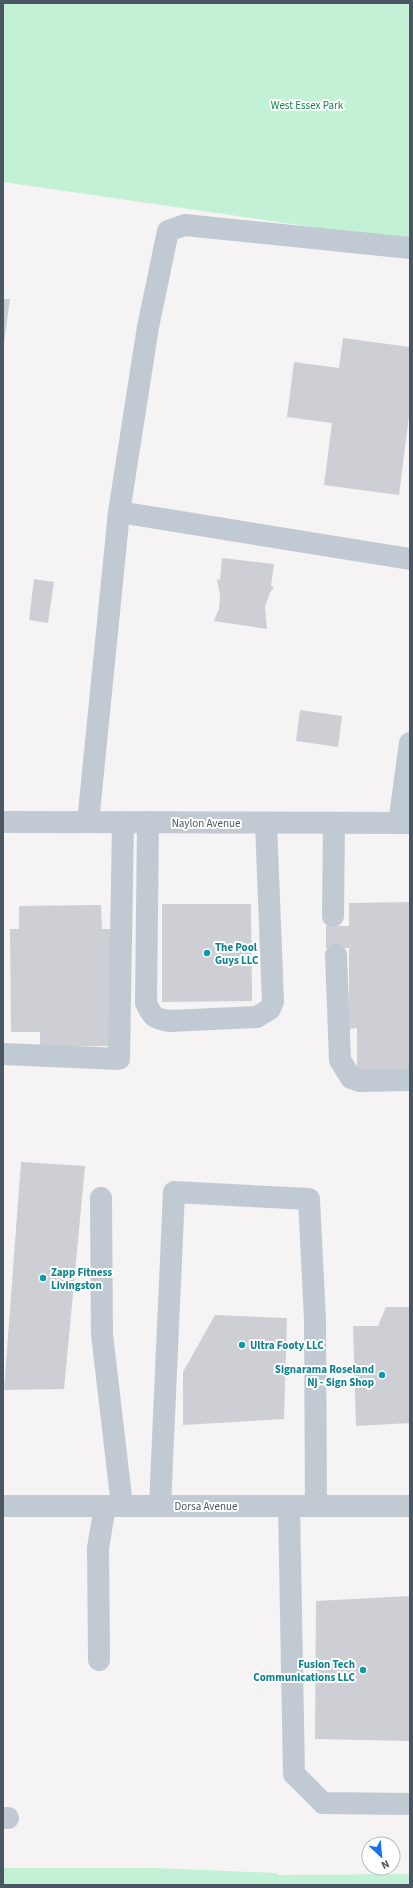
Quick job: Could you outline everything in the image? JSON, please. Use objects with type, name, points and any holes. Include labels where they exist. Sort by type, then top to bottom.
[{"type":"street","points":[[88,822],[120,512],[148,327],[168,231],[186,225],[410,248]]},
{"type":"street","points":[[120,512],[410,559]]},
{"type":"street","points":[[404,823],[410,743]]},
{"type":"street","name":"Naylon Avenue","points":[[3,822],[404,823]]},
{"type":"street","points":[[3,1054],[119,1059],[123,822]]},
{"type":"street","points":[[148,822],[146,1003],[150,1013],[157,1019],[170,1021],[257,1018],[270,1009],[273,1002],[266,823]]},
{"type":"street","points":[[334,823],[334,916]]},
{"type":"street","points":[[336,955],[340,1060],[350,1078],[360,1081],[410,1080]]},
{"type":"street","points":[[160,1506],[174,1192],[309,1199],[315,1319],[316,1506]]},
{"type":"street","points":[[99,1660],[98,1548],[113,1506],[102,1334],[101,1198]]},
{"type":"street","name":"Dorsa Avenue","points":[[3,1506],[410,1506]]},
{"type":"street","points":[[289,1506],[294,1774],[323,1803],[410,1804]]},
{"type":"green space","name":"West Essex Park","points":[[3,3],[410,3],[410,241],[3,182]]},
{"type":"green space","points":[[3,1868],[156,1868],[277,1873],[278,1875],[361,1874],[361,1876],[401,1876],[401,1874],[410,1874],[410,1885],[3,1885]]},
{"type":"building","points":[[3,299],[10,299],[4,343],[3,343]]},
{"type":"building","points":[[343,338],[410,347],[410,408],[399,495],[324,485],[332,423],[287,417],[294,362],[339,368]]},
{"type":"building","points":[[222,558],[274,564],[271,586],[274,587],[265,606],[267,629],[214,621],[219,609],[220,595],[217,579],[220,580]]},
{"type":"building","points":[[34,579],[54,582],[48,623],[29,620]]},
{"type":"building","points":[[300,710],[342,716],[338,747],[296,741]]},
{"type":"building","points":[[410,902],[410,1070],[357,1071],[357,1028],[349,1029],[349,948],[326,948],[326,926],[349,926],[349,903]]},
{"type":"building","name":"The Pool Guys LLC","points":[[162,904],[251,904],[252,1001],[162,1002]]},
{"type":"building","points":[[101,905],[102,929],[111,929],[112,1046],[40,1047],[40,1032],[11,1032],[10,929],[19,929],[19,906]]},
{"type":"building","name":"Zapp Fitness Livingston","points":[[21,1162],[85,1166],[64,1389],[4,1390]]},
{"type":"building","name":"Signarama Roseland Nj - Sign Shop","points":[[386,1307],[410,1307],[410,1423],[356,1426],[353,1326],[378,1326]]},
{"type":"building","name":"Ultra Footy LLC","points":[[215,1315],[287,1318],[284,1419],[183,1425],[183,1372]]},
{"type":"building","name":"Fusion Tech Communications LLC","points":[[410,1596],[410,1741],[315,1739],[316,1601]]},
{"type":"place","name":"The Pool Guys LLC","points":[[207,953]]},
{"type":"place","name":"Zapp Fitness Livingston","points":[[43,1278]]},
{"type":"place","name":"Ultra Footy LLC","points":[[242,1345]]},
{"type":"place","name":"Signarama Roseland Nj - Sign Shop","points":[[382,1375]]},
{"type":"place","name":"Fusion Tech Communications LLC","points":[[363,1670]]}]
